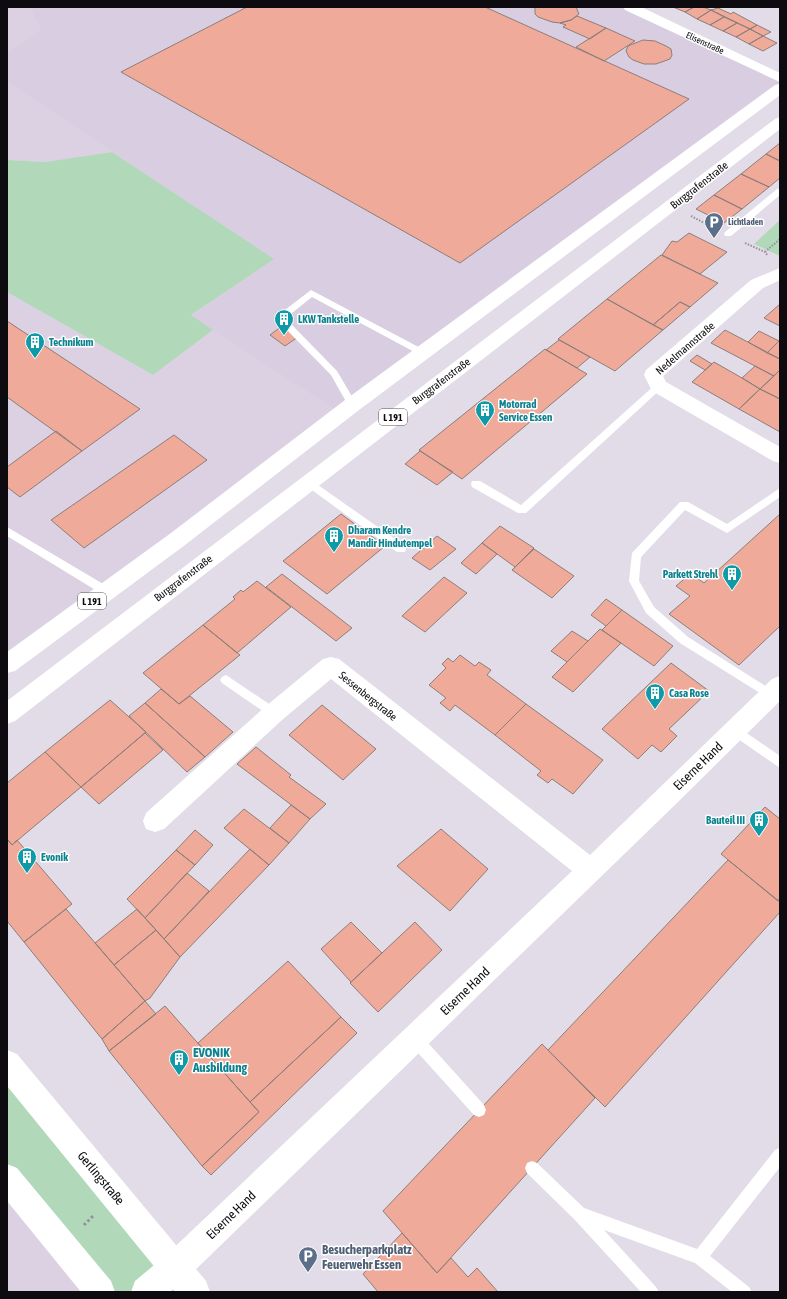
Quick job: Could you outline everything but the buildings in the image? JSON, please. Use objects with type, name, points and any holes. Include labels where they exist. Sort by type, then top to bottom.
[{"type":"main road","name":"Elisenstraße","points":[[635,8],[780,78]]},
{"type":"main road","name":"L 191","points":[[7,664],[178,539],[352,406],[780,88]]},
{"type":"main road","name":"Burggrafenstraße","points":[[7,714],[308,482],[671,207],[780,122]]},
{"type":"main road","name":"Nedelmannstraße","points":[[780,273],[757,284],[653,376],[659,386],[780,456]]},
{"type":"main road","name":"Sessenbergstraße","points":[[155,822],[274,713],[331,666],[590,870]]},
{"type":"main road","name":"Eiserne Hand","points":[[146,1292],[176,1267],[776,691]]},
{"type":"main road","name":"Gerlingstraße","points":[[7,1064],[176,1267],[195,1292]]},
{"type":"main road","points":[[7,1178],[100,1292]]},
{"type":"lane","points":[[728,234],[780,191]]},
{"type":"lane","points":[[352,406],[334,372],[286,325],[288,312],[311,293],[423,353]]},
{"type":"lane","points":[[476,484],[522,510],[659,386]]},
{"type":"lane","points":[[308,482],[401,549]]},
{"type":"lane","points":[[776,691],[684,640],[650,610],[634,581],[636,556],[684,505],[727,529],[780,492]]},
{"type":"lane","points":[[7,532],[106,592]]},
{"type":"lane","points":[[226,680],[274,713]]},
{"type":"lane","points":[[735,730],[780,763]]},
{"type":"lane","points":[[415,1039],[479,1110]]},
{"type":"lane","points":[[700,1257],[780,1154]]},
{"type":"lane","points":[[532,1168],[578,1214],[651,1292]]},
{"type":"lane","points":[[578,1214],[700,1257],[744,1292]]},
{"type":"path","points":[[765,252],[780,239]]},
{"type":"path","points":[[63,1247],[114,1193]]},
{"type":"shaded area","points":[[7,7],[29,7],[41,30],[7,52]]},
{"type":"shaded area","points":[[29,7],[627,7],[780,82],[762,98],[340,413],[190,316],[273,259],[7,82],[7,52],[41,30]]},
{"type":"shaded area","points":[[7,82],[112,152],[45,162],[7,160]]},
{"type":"shaded area","points":[[7,292],[153,375],[213,330],[340,413],[7,662]]},
{"type":"shaded area","points":[[7,1178],[100,1292],[7,1292]]},
{"type":"green space","points":[[112,152],[274,259],[191,315],[213,330],[153,375],[7,292],[7,160],[45,162]]},
{"type":"green space","points":[[780,220],[780,256],[754,244]]},
{"type":"green space","points":[[7,1066],[193,1292],[101,1292],[7,1177]]},
{"type":"place","name":"Lichtladen","points":[[714,239]]},
{"type":"place","name":"LKW Tankstelle","points":[[284,336]]},
{"type":"place","name":"Technikum","points":[[35,359]]},
{"type":"place","name":"Motorrad Service Essen","points":[[485,427]]},
{"type":"place","name":"Dharam Kendre Mandir Hindutempel","points":[[334,553]]},
{"type":"place","name":"Parkett Strehl","points":[[732,591]]},
{"type":"place","name":"Casa Rose","points":[[655,710]]},
{"type":"place","name":"Bauteil III","points":[[759,837]]},
{"type":"place","name":"Evonik","points":[[27,874]]},
{"type":"place","name":"EVONIK Ausbildung","points":[[179,1076]]},
{"type":"place","name":"Besucherparkplatz Feuerwehr Essen","points":[[308,1273]]}]
